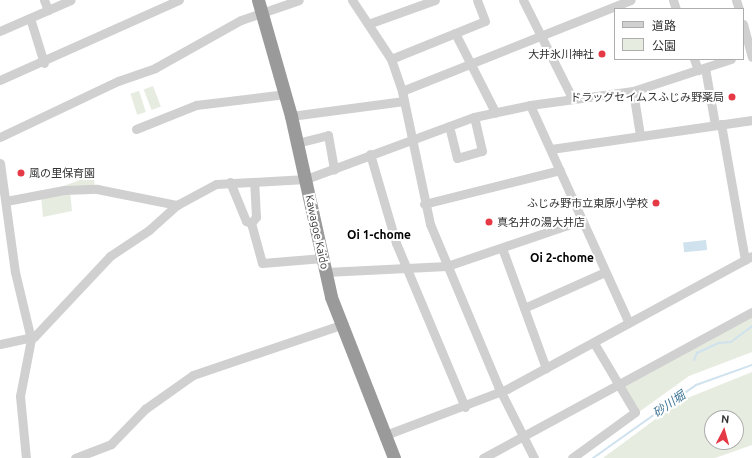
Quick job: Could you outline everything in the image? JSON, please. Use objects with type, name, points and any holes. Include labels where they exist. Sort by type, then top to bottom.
[{"type":"highway","name":"Kawagoe Kaido","points":[[260,6],[291,116],[326,272],[341,325],[388,434],[394,458]]},
{"type":"street","points":[[44,0],[48,10]]},
{"type":"street","points":[[0,80],[44,63],[179,0]]},
{"type":"street","points":[[0,137],[118,81],[155,68],[200,40],[260,6],[299,0]]},
{"type":"street","points":[[352,0],[391,59],[402,92],[410,141],[424,204],[447,266],[500,392],[534,458]]},
{"type":"street","points":[[368,24],[435,0]]},
{"type":"street","points":[[391,59],[486,20],[477,0]]},
{"type":"street","points":[[523,0],[572,98]]},
{"type":"street","points":[[402,92],[471,64],[542,38],[618,3],[631,0]]},
{"type":"street","points":[[0,30],[66,1]]},
{"type":"street","points":[[30,18],[44,63]]},
{"type":"street","points":[[744,29],[749,54]]},
{"type":"street","points":[[455,33],[496,112]]},
{"type":"street","points":[[388,434],[465,407],[500,392],[594,343],[749,258],[718,124],[701,69],[695,60]]},
{"type":"street","points":[[0,344],[30,339],[110,256],[149,230],[177,205],[216,184],[230,182],[306,179],[370,154],[474,117],[572,98],[632,91],[728,60]]},
{"type":"street","points":[[632,91],[640,135]]},
{"type":"street","points":[[136,129],[196,105],[285,94]]},
{"type":"street","points":[[291,116],[404,101]]},
{"type":"street","points":[[530,105],[629,323]]},
{"type":"street","points":[[449,126],[457,158],[482,152],[474,117]]},
{"type":"street","points":[[551,149],[752,120]]},
{"type":"street","points":[[297,142],[328,135],[334,169]]},
{"type":"street","points":[[370,154],[385,211],[465,407]]},
{"type":"street","points":[[0,163],[15,272],[30,339],[20,396],[26,458]]},
{"type":"street","points":[[424,204],[560,170]]},
{"type":"street","points":[[230,182],[246,221],[251,223],[262,263],[323,258]]},
{"type":"street","points":[[251,223],[256,217],[254,182]]},
{"type":"street","points":[[6,201],[64,190],[97,189],[177,205]]},
{"type":"street","points":[[326,272],[385,267],[408,270],[447,266],[582,220]]},
{"type":"street","points":[[502,248],[546,368]]},
{"type":"street","points":[[524,308],[605,272]]},
{"type":"street","points":[[483,458],[752,312]]},
{"type":"street","points":[[75,458],[111,444],[145,409],[192,375],[341,325]]},
{"type":"street","points":[[572,458],[636,412],[617,385],[594,343]]},
{"type":"green space","points":[[153,86],[161,107],[152,110],[144,90]]},
{"type":"green space","points":[[139,91],[146,112],[137,115],[130,94]]},
{"type":"green space","points":[[94,177],[95,188],[61,187],[80,180]]},
{"type":"green space","points":[[70,191],[72,211],[43,217],[41,196]]},
{"type":"green space","points":[[752,317],[752,352],[689,376],[639,412],[622,387]]},
{"type":"green space","points":[[752,372],[752,445],[744,448],[744,410],[704,410],[704,450],[738,450],[715,458],[603,458],[680,401]]},
{"type":"water","points":[[706,240],[707,250],[684,252],[683,242]]},
{"type":"waterway","points":[[694,360],[697,353],[718,343],[731,342],[752,326]]},
{"type":"waterway","name":"砂川堀","points":[[593,458],[696,385],[752,365]]},
{"type":"place","name":"大井氷川神社","points":[[602,54]]},
{"type":"place","name":"ドラッグセイムスふじみ野薬局","points":[[732,97]]},
{"type":"place","name":"風の里保育園","points":[[21,173]]},
{"type":"place","name":"ふじみ野市立東原小学校","points":[[656,203]]},
{"type":"place","name":"真名井の湯大井店","points":[[489,222]]},
{"type":"district","name":"Oi 1-chome","points":[[379,235]]},
{"type":"district","name":"Oi 2-chome","points":[[562,258]]}]
